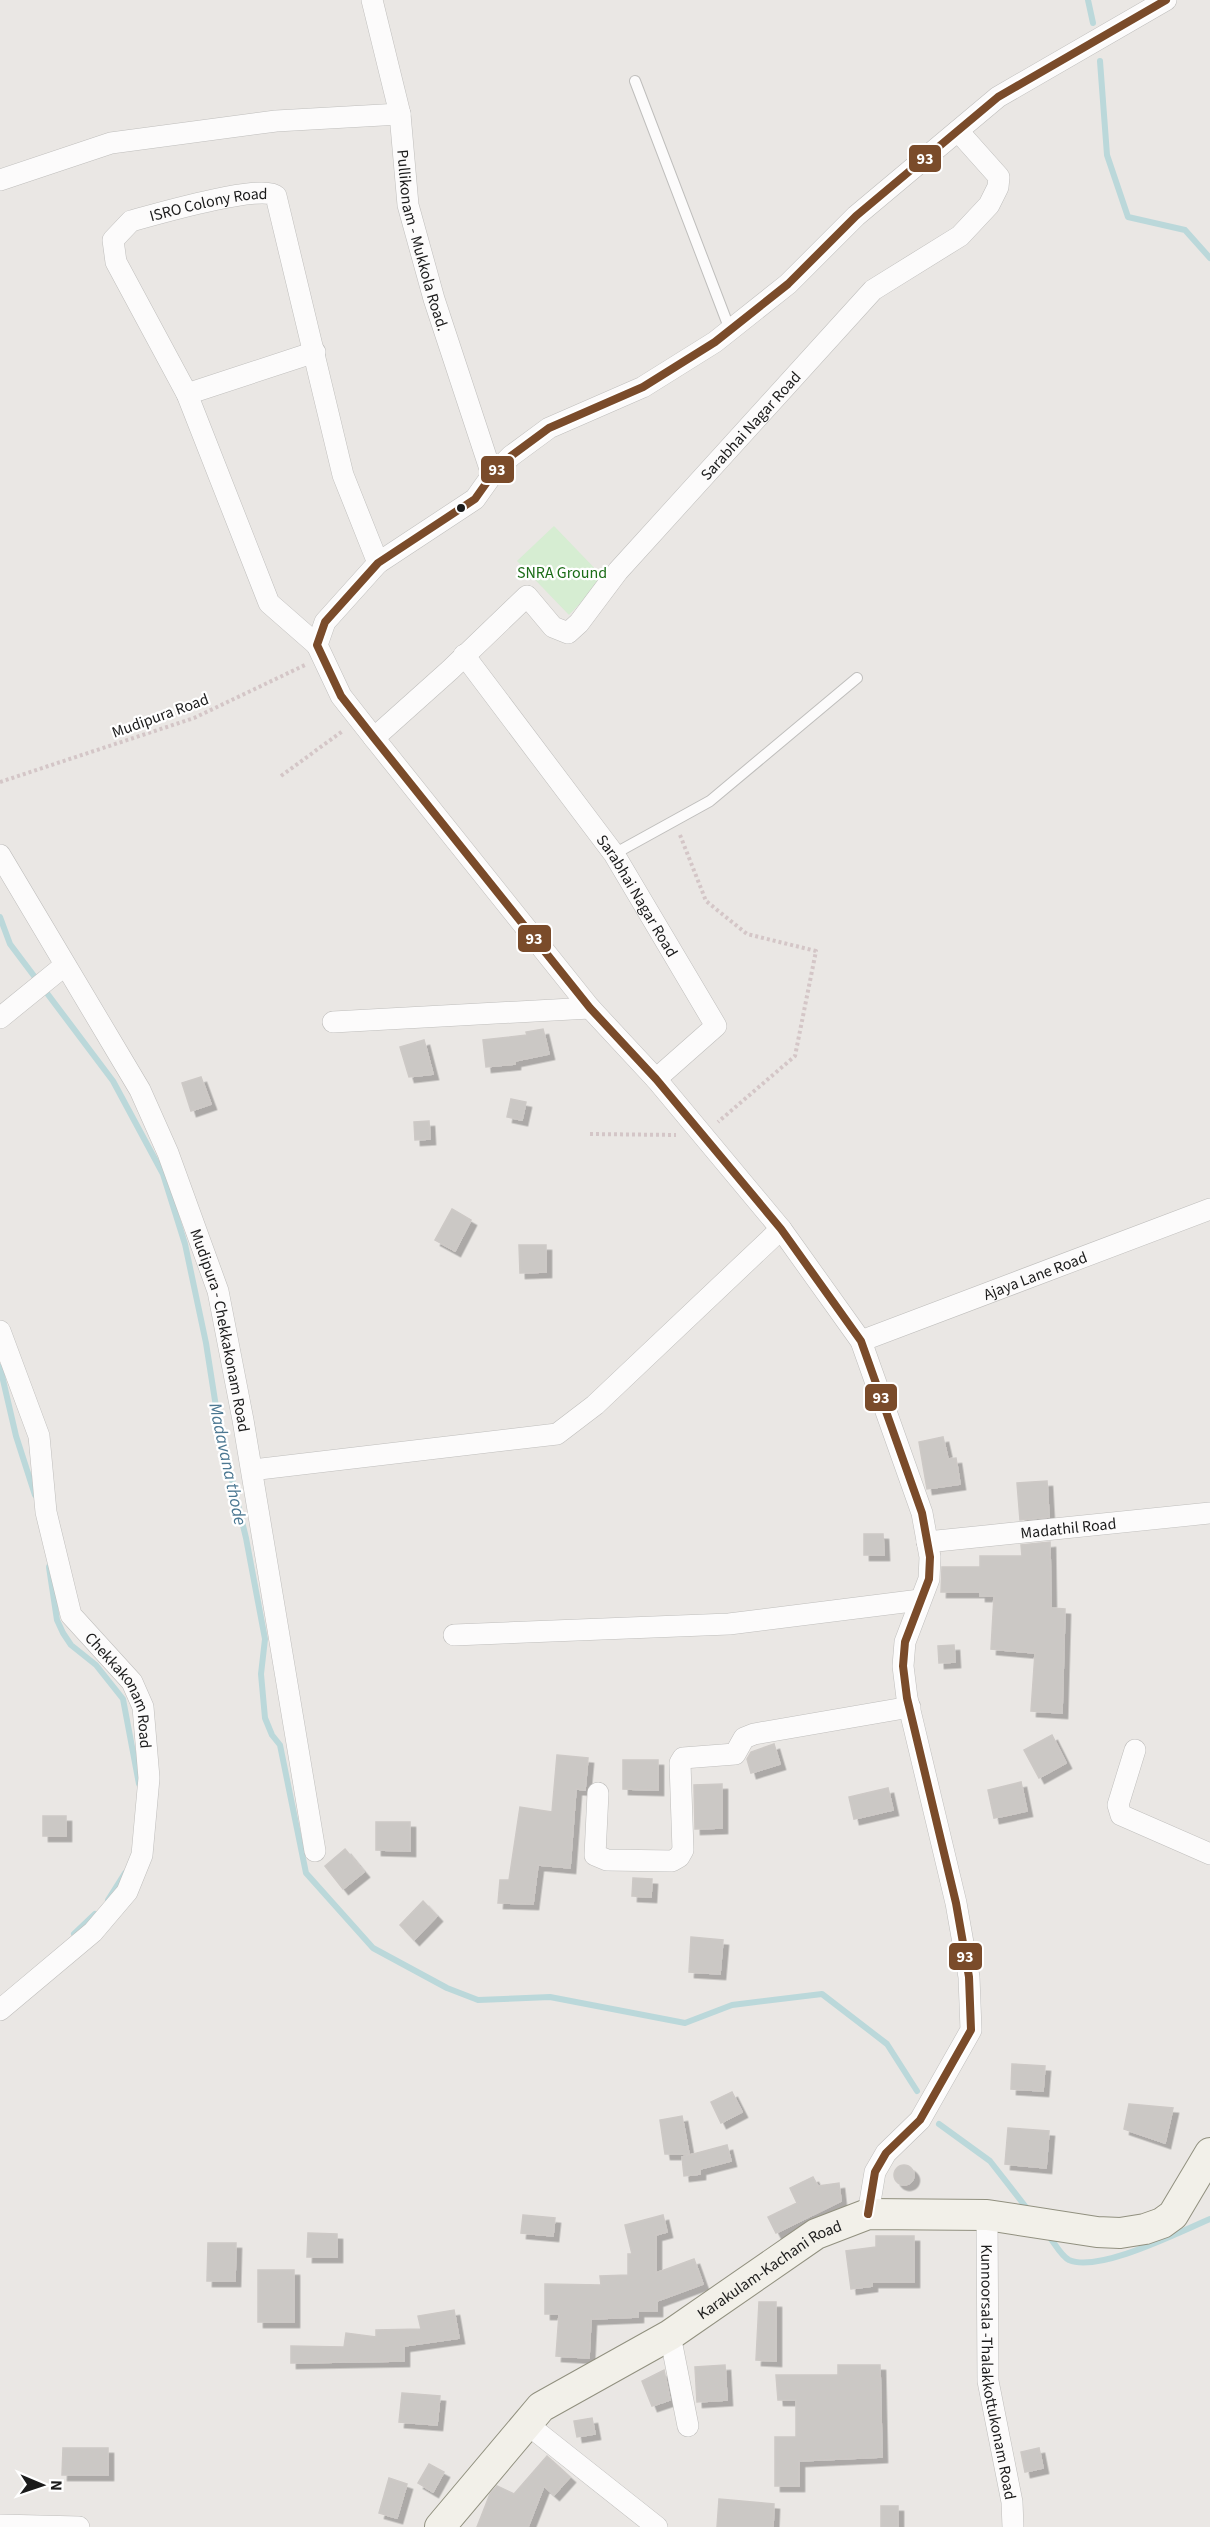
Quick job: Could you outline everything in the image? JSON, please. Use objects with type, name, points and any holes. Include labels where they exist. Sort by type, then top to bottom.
[{"type":"main road","name":"Karakulam-Kachani Road","points":[[440,2527],[541,2408],[670,2335],[816,2234],[868,2214],[987,2215],[1097,2232],[1120,2233],[1145,2229],[1162,2223],[1173,2215],[1210,2153]]},
{"type":"street","name":"Pullikonam - Mukkola Road.","points":[[372,0],[400,114],[408,205],[434,299],[492,475]]},
{"type":"street","points":[[868,2214],[875,2172],[886,2153],[920,2120],[971,2030],[969,1977],[956,1903],[910,1707],[903,1666],[905,1642],[929,1580],[930,1557],[922,1513],[861,1341],[782,1229],[656,1079],[590,1008],[359,719],[341,696],[320,651],[325,622],[378,563],[475,499],[492,475],[511,456],[549,428],[643,387],[730,330],[788,284],[856,216],[998,97],[1166,0]]},
{"type":"street","points":[[0,180],[111,143],[276,121],[400,114]]},
{"type":"street","name":"Sarabhai Nagar Road","points":[[374,738],[527,596],[553,627],[568,633],[579,623],[618,571],[873,290],[960,236],[989,205],[998,188],[999,177],[958,131]]},
{"type":"street","name":"ISRO Colony Road","points":[[320,651],[269,603],[236,524],[187,394],[112,251],[113,240],[131,221],[223,198],[273,193],[281,207],[343,475],[378,563]]},
{"type":"street","points":[[187,394],[315,352]]},
{"type":"street","name":"Sarabhai Nagar Road","points":[[464,655],[614,854],[716,1026],[656,1079]]},
{"type":"street","name":"Mudipura - Chekkakonam Road","points":[[0,855],[64,966],[140,1090],[168,1153],[218,1291],[252,1470],[315,1851]]},
{"type":"street","points":[[0,1018],[64,966]]},
{"type":"street","points":[[333,1022],[590,1008]]},
{"type":"street","name":"Ajaya Lane Road","points":[[861,1341],[1210,1209]]},
{"type":"street","points":[[252,1470],[557,1434],[595,1405],[782,1229]]},
{"type":"street","name":"Chekkakonam Road","points":[[0,1331],[39,1436],[46,1512],[71,1616],[132,1682],[143,1707],[149,1778],[142,1855],[127,1892],[93,1932],[0,2010]]},
{"type":"street","name":"Madathil Road","points":[[927,1542],[1210,1513]]},
{"type":"street","points":[[453,1635],[729,1624],[920,1600]]},
{"type":"street","points":[[598,1792],[595,1855],[607,1860],[672,1861],[679,1857],[683,1850],[680,1763],[683,1758],[735,1754],[744,1738],[754,1734],[910,1707]]},
{"type":"street","points":[[1135,1750],[1118,1805],[1121,1815],[1210,1854]]},
{"type":"street","name":"Kunnoorsala -Thalakkottukonam Road","points":[[987,2215],[988,2381],[1012,2502],[1013,2527]]},
{"type":"street","points":[[670,2335],[688,2426]]},
{"type":"street","points":[[527,2424],[657,2527]]},
{"type":"street","points":[[0,2525],[80,2527]]},
{"type":"lane","points":[[634,81],[730,330]]},
{"type":"lane","points":[[614,854],[710,801],[857,678]]},
{"type":"path","name":"Mudipura Road","points":[[0,782],[194,718],[320,651]]},
{"type":"path","points":[[281,776],[359,719]]},
{"type":"path","points":[[590,1134],[703,1135],[795,1056],[816,951],[747,934],[705,901],[675,820]]},
{"type":"green space","name":"SNRA Ground","points":[[554,526],[604,578],[569,615],[517,561]]},
{"type":"building","points":[[543,1029],[549,1054],[515,1061],[515,1064],[486,1067],[483,1040],[527,1035],[526,1032]]},
{"type":"building","points":[[424,1040],[433,1074],[409,1077],[400,1047]]},
{"type":"building","points":[[201,1077],[211,1104],[191,1111],[182,1083]]},
{"type":"building","points":[[511,1099],[526,1102],[522,1120],[507,1117]]},
{"type":"building","points":[[429,1121],[430,1139],[415,1140],[414,1122]]},
{"type":"building","points":[[452,1209],[471,1220],[455,1251],[435,1240]]},
{"type":"building","points":[[519,1245],[546,1245],[546,1272],[520,1273]]},
{"type":"building","points":[[943,1437],[948,1459],[956,1458],[960,1484],[927,1489],[919,1442]]},
{"type":"building","points":[[1047,1481],[1049,1517],[1020,1520],[1017,1483]]},
{"type":"building","points":[[864,1534],[883,1534],[884,1555],[864,1555]]},
{"type":"building","points":[[1050,1542],[1051,1608],[1065,1609],[1062,1713],[1031,1711],[1035,1653],[991,1649],[994,1596],[980,1596],[980,1592],[941,1592],[942,1567],[980,1567],[980,1556],[1022,1556],[1021,1545]]},
{"type":"building","points":[[954,1645],[955,1662],[939,1663],[938,1646]]},
{"type":"building","points":[[1052,1735],[1066,1763],[1039,1778],[1024,1750]]},
{"type":"building","points":[[774,1744],[780,1764],[751,1773],[747,1759],[751,1752]]},
{"type":"building","points":[[557,1755],[588,1758],[585,1790],[576,1789],[570,1868],[538,1865],[533,1904],[498,1903],[500,1880],[509,1880],[520,1807],[552,1812]]},
{"type":"building","points":[[623,1760],[658,1760],[658,1790],[623,1789]]},
{"type":"building","points":[[1021,1782],[1027,1811],[994,1818],[988,1790]]},
{"type":"building","points":[[722,1784],[722,1828],[695,1829],[694,1785]]},
{"type":"building","points":[[888,1788],[893,1810],[854,1819],[849,1797]]},
{"type":"building","points":[[43,1816],[66,1816],[66,1836],[43,1836]]},
{"type":"building","points":[[376,1822],[410,1822],[410,1851],[376,1850]]},
{"type":"building","points":[[345,1849],[364,1872],[343,1889],[325,1866]]},
{"type":"building","points":[[633,1878],[652,1879],[651,1897],[632,1896]]},
{"type":"building","points":[[423,1901],[437,1916],[414,1940],[400,1925]]},
{"type":"building","points":[[691,1937],[723,1940],[720,1974],[689,1972]]},
{"type":"building","points":[[1012,2064],[1045,2066],[1043,2091],[1011,2089]]},
{"type":"building","points":[[732,2092],[742,2112],[721,2123],[711,2102]]},
{"type":"building","points":[[1129,2104],[1173,2108],[1165,2143],[1124,2129]]},
{"type":"building","points":[[682,2116],[689,2154],[665,2154],[660,2120]]},
{"type":"building","points":[[1008,2128],[1049,2131],[1046,2168],[1005,2164]]},
{"type":"building","points":[[727,2145],[731,2161],[700,2169],[700,2174],[684,2176],[682,2157]]},
{"type":"building","points":[[904,2165],[911,2168],[914,2175],[911,2182],[904,2185],[897,2182],[894,2175],[897,2168]]},
{"type":"building","points":[[813,2177],[818,2186],[839,2183],[841,2201],[776,2233],[768,2217],[797,2203],[790,2188]]},
{"type":"building","points":[[523,2215],[555,2218],[553,2236],[521,2233]]},
{"type":"building","points":[[663,2215],[667,2232],[656,2235],[656,2273],[694,2259],[703,2284],[657,2301],[657,2311],[638,2311],[638,2317],[591,2319],[589,2358],[556,2356],[559,2314],[545,2314],[545,2284],[601,2285],[600,2276],[628,2275],[628,2254],[632,2254],[625,2225]]},
{"type":"building","points":[[308,2233],[337,2234],[337,2257],[307,2257]]},
{"type":"building","points":[[876,2236],[914,2236],[914,2282],[872,2282],[872,2286],[851,2289],[846,2251],[876,2247]]},
{"type":"building","points":[[208,2243],[236,2243],[235,2281],[207,2281]]},
{"type":"building","points":[[258,2270],[294,2270],[294,2322],[258,2322]]},
{"type":"building","points":[[759,2302],[776,2302],[776,2361],[756,2360]]},
{"type":"building","points":[[454,2310],[459,2338],[404,2346],[404,2361],[291,2363],[291,2346],[344,2347],[346,2333],[376,2337],[376,2330],[421,2329],[418,2316]]},
{"type":"building","points":[[725,2365],[727,2400],[697,2402],[695,2367]]},
{"type":"building","points":[[838,2365],[880,2365],[882,2457],[799,2461],[799,2486],[775,2486],[775,2437],[796,2437],[796,2400],[778,2400],[776,2375],[838,2375]]},
{"type":"building","points":[[664,2370],[670,2400],[652,2406],[642,2381]]},
{"type":"building","points":[[402,2393],[440,2396],[437,2425],[399,2422]]},
{"type":"building","points":[[592,2418],[595,2434],[577,2437],[574,2421]]},
{"type":"building","points":[[63,2448],[108,2448],[108,2475],[62,2475]]},
{"type":"building","points":[[1039,2448],[1043,2468],[1025,2472],[1021,2452]]},
{"type":"building","points":[[547,2456],[570,2477],[554,2495],[544,2486],[528,2527],[477,2527],[490,2494],[497,2486],[514,2494]]},
{"type":"building","points":[[429,2464],[444,2472],[433,2492],[418,2483]]},
{"type":"building","points":[[389,2478],[407,2484],[397,2518],[379,2513]]},
{"type":"building","points":[[719,2499],[774,2504],[773,2527],[717,2527]]},
{"type":"building","points":[[881,2506],[898,2506],[898,2527],[881,2527]]},
{"type":"waterway","points":[[1088,0],[1093,23]]},
{"type":"waterway","points":[[1100,61],[1107,155],[1128,217],[1185,230],[1210,258]]},
{"type":"waterway","name":"Madavana thode","points":[[0,917],[10,944],[113,1081],[163,1174],[185,1244],[206,1343],[219,1426],[246,1538],[265,1639],[261,1674],[265,1718],[272,1735],[280,1745],[306,1873],[373,1948],[447,1988],[478,2000],[550,1997],[685,2023],[732,2005],[822,1994],[887,2044],[917,2091]]},
{"type":"waterway","points":[[0,1367],[16,1436],[35,1495]]},
{"type":"waterway","points":[[49,1567],[57,1620],[63,1633],[71,1645],[96,1665],[123,1699],[139,1784]]},
{"type":"waterway","points":[[108,1900],[125,1873]]},
{"type":"waterway","points":[[74,1934],[95,1914]]},
{"type":"waterway","points":[[939,2124],[990,2161],[1029,2211]]},
{"type":"waterway","points":[[1048,2235],[1066,2258],[1082,2263],[1119,2256],[1210,2219]]},
{"type":"transit line","name":"93","points":[[868,2214],[875,2172],[886,2153],[920,2120],[971,2030],[969,1977],[956,1903],[907,1698],[903,1666],[905,1642],[929,1579],[930,1557],[922,1513],[861,1341],[781,1229],[656,1079],[590,1008],[341,696],[317,645],[325,622],[378,563],[475,499],[492,475],[511,456],[549,428],[643,387],[715,342],[788,284],[856,216],[998,97],[1166,0]]}]
